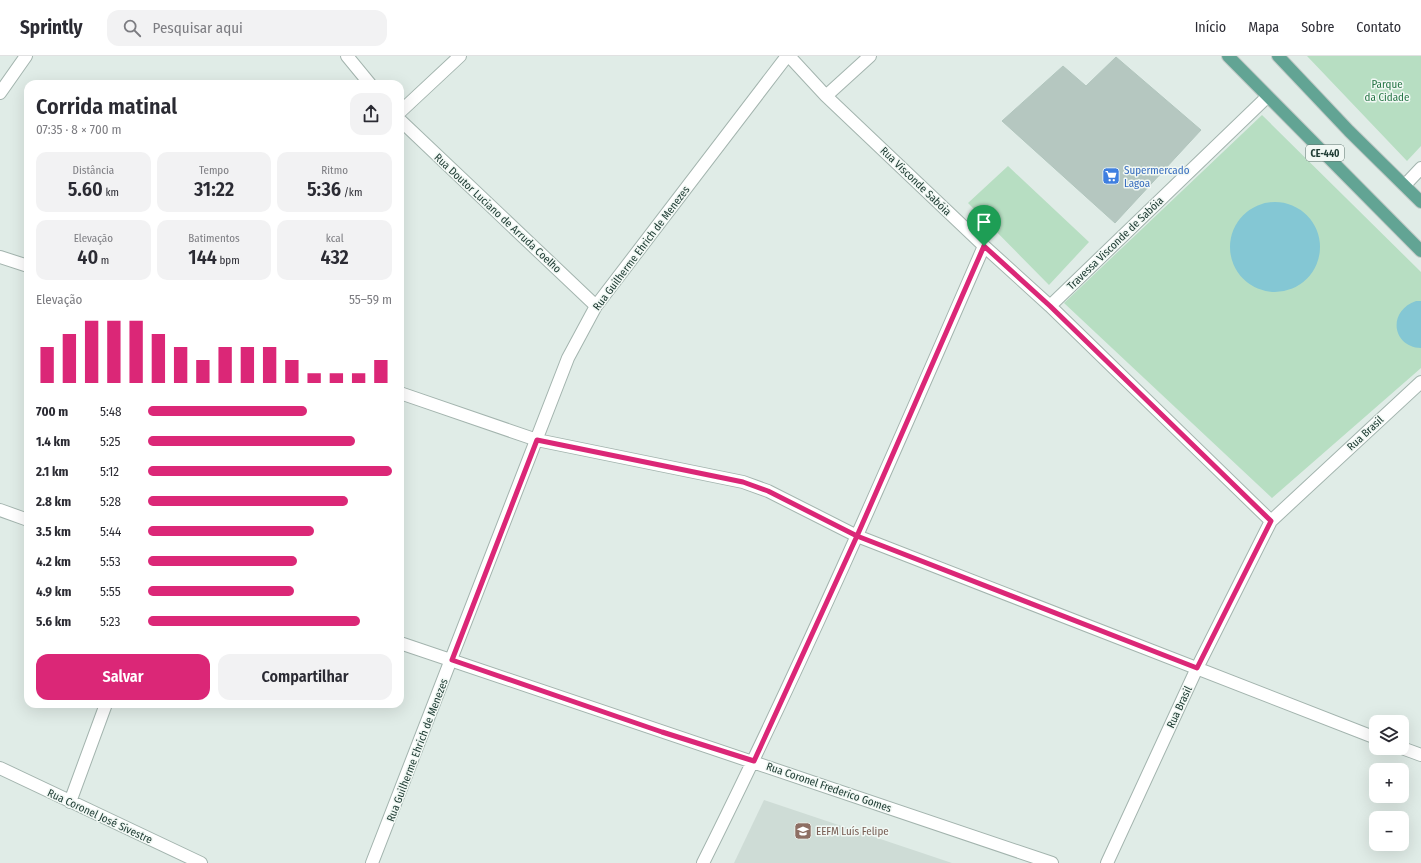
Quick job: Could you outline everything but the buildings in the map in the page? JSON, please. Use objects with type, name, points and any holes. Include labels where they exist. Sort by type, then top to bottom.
[{"type":"main road","name":"CE-440","points":[[1228,56],[1421,251]]},
{"type":"main road","name":"CE-440","points":[[1278,56],[1349,131],[1421,202]]},
{"type":"street","points":[[0,93],[26,56]]},
{"type":"street","points":[[347,56],[367,80]]},
{"type":"street","points":[[404,108],[460,56]]},
{"type":"street","name":"Rua Visconde Sabóia","points":[[788,56],[826,96],[984,246],[1050,306],[1271,521]]},
{"type":"street","name":"Rua Guilherme Ehrich de Menezes","points":[[372,863],[568,358],[596,306],[788,56]]},
{"type":"street","points":[[826,96],[870,56]]},
{"type":"street","name":"Travessa Visconde de Sabóia","points":[[1050,306],[1267,97]]},
{"type":"street","name":"Rua Doutor Luciano de Arruda Coelho","points":[[404,124],[596,306]]},
{"type":"street","points":[[1405,185],[1421,168]]},
{"type":"street","points":[[703,863],[754,761],[857,536],[984,246]]},
{"type":"street","points":[[0,257],[24,265]]},
{"type":"street","name":"Rua Brasil","points":[[1107,863],[1197,668],[1271,521],[1421,382]]},
{"type":"street","points":[[404,393],[537,440],[743,482],[768,491],[857,536],[1369,735]]},
{"type":"street","points":[[0,510],[24,519]]},
{"type":"street","name":"Rua Coronel Frederico Gomes","points":[[404,644],[754,761],[1052,863]]},
{"type":"street","points":[[70,802],[105,708]]},
{"type":"street","points":[[1409,751],[1421,755]]},
{"type":"street","name":"Rua Coronel José Sivestre","points":[[0,768],[201,863]]},
{"type":"shaded area","name":"EEFM Luís Felipe","points":[[764,800],[952,863],[734,863]]},
{"type":"green space","name":"Parque da Cidade","points":[[1307,56],[1421,56],[1421,146],[1407,161]]},
{"type":"green space","points":[[1262,115],[1421,272],[1421,368],[1272,498],[1064,303]]},
{"type":"green space","points":[[1008,166],[1089,242],[1049,285],[968,203]]},
{"type":"water","points":[[1275,202],[1292,205],[1307,215],[1317,230],[1320,247],[1317,264],[1307,279],[1292,289],[1275,292],[1258,289],[1243,279],[1233,264],[1230,247],[1233,230],[1243,215],[1258,205]]},
{"type":"water","points":[[1416,301],[1421,301],[1421,348],[1411,346],[1404,342],[1399,335],[1397,328],[1397,320],[1400,312]]},
{"type":"place","name":"Supermercado Lagoa","points":[[1111,176]]},
{"type":"place","name":"EEFM Luís Felipe","points":[[803,831]]},
{"type":"route","points":[[984,246],[857,536],[768,491],[743,482],[537,440],[452,660],[662,732],[754,761],[857,536],[1197,668],[1271,521],[1050,306],[984,246]]}]
